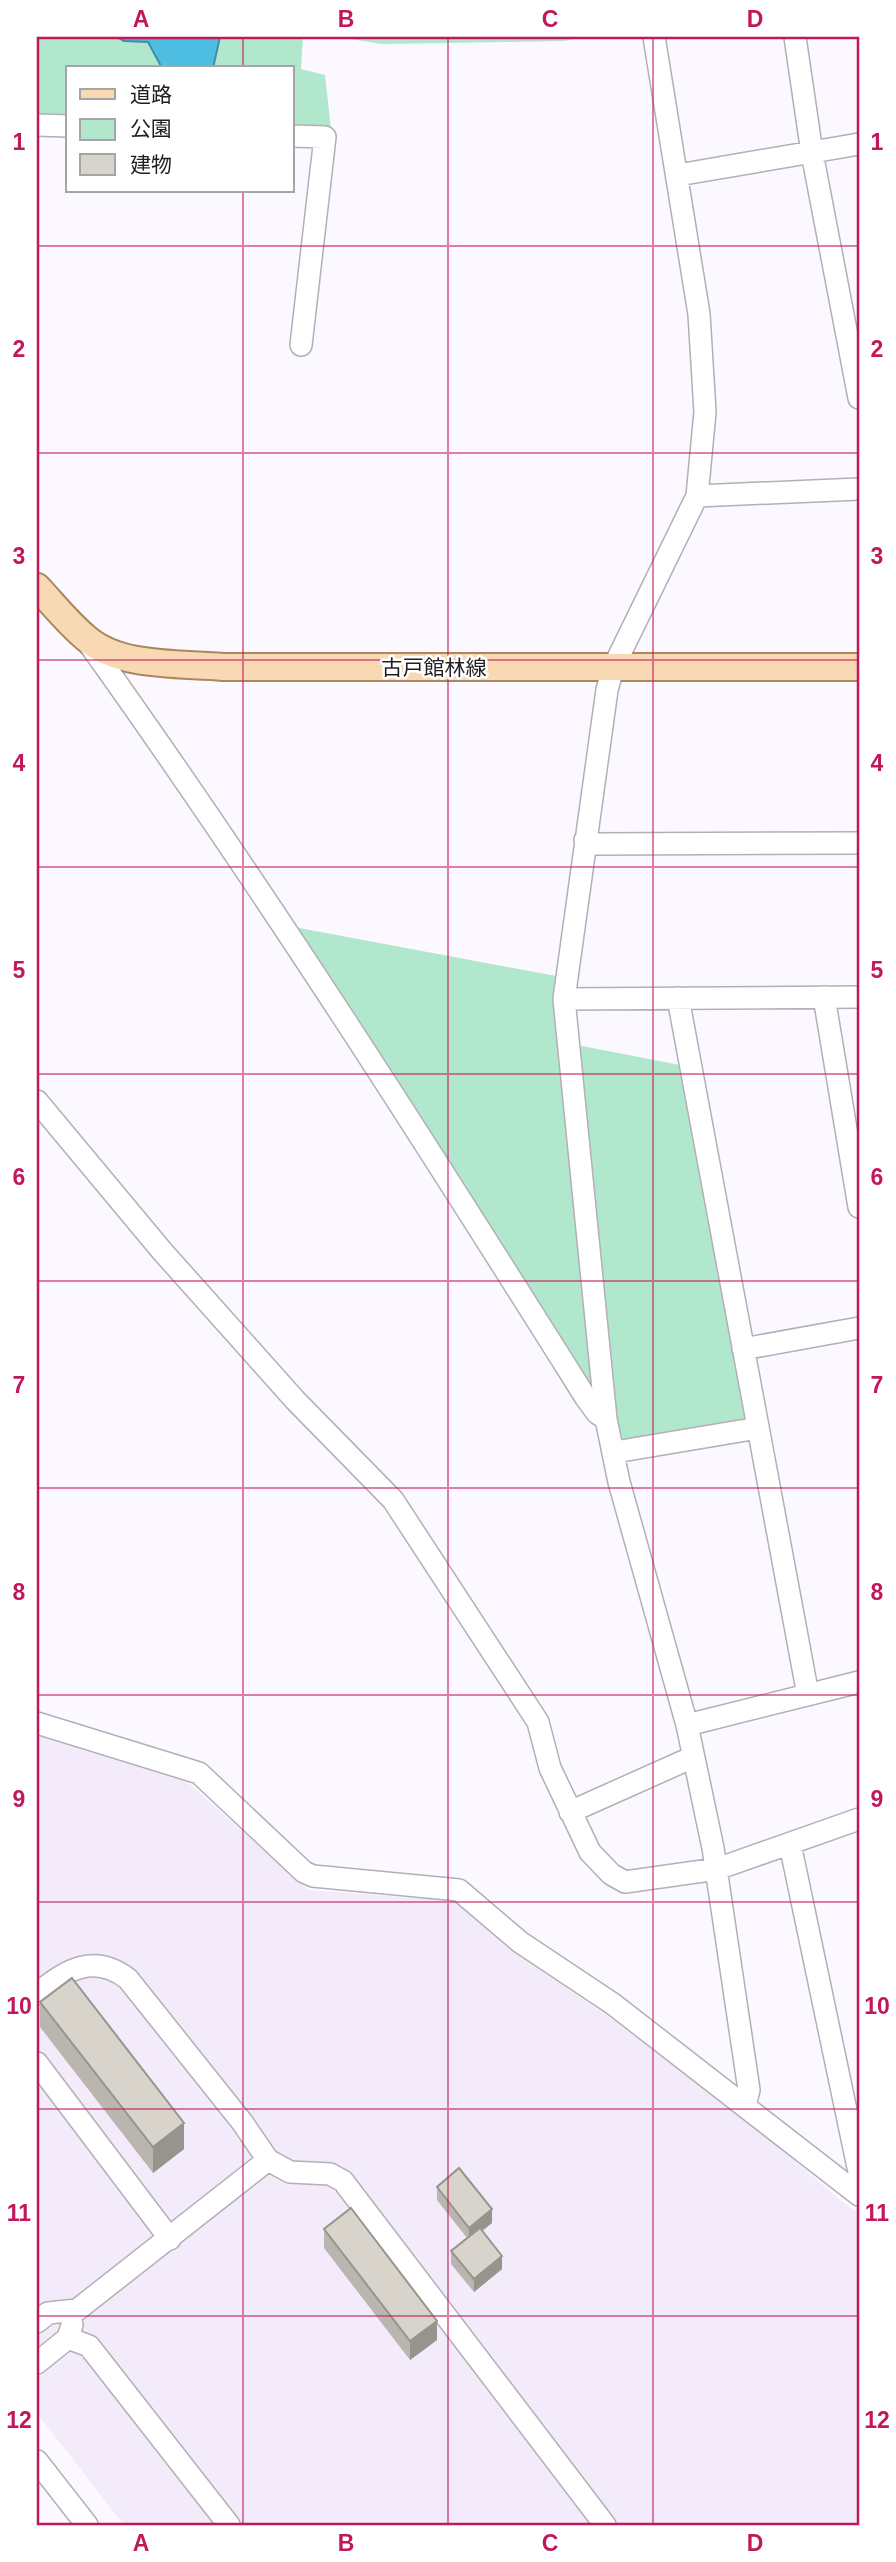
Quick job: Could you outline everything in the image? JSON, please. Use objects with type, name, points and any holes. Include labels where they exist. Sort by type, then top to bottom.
[{"type":"main road","name":"古戸館林線","points":[[37,587],[86,639],[117,656],[223,667],[859,667]]},
{"type":"street","points":[[654,37],[699,314],[704,399],[697,496],[613,668],[607,690],[564,999],[606,1419],[615,1452],[619,1482],[687,1725],[717,1870],[749,2090],[745,2105]]},
{"type":"street","points":[[795,37],[813,153],[854,337],[859,398]]},
{"type":"street","points":[[37,125],[66,126]]},
{"type":"street","points":[[294,136],[325,137],[301,345]]},
{"type":"street","points":[[678,175],[859,144]]},
{"type":"street","points":[[697,496],[859,489]]},
{"type":"street","points":[[86,639],[286,929],[390,1086],[586,1398],[597,1413],[606,1419]]},
{"type":"street","points":[[585,841],[597,844],[859,843]]},
{"type":"street","points":[[824,997],[859,1207]]},
{"type":"street","points":[[564,999],[859,997]]},
{"type":"street","points":[[678,998],[808,1695]]},
{"type":"street","points":[[37,1101],[127,1210],[278,1380],[393,1500],[538,1722],[550,1768],[590,1852],[618,1879],[625,1882],[717,1870],[859,1819]]},
{"type":"street","points":[[743,1349],[859,1328]]},
{"type":"street","points":[[615,1452],[758,1428]]},
{"type":"street","points":[[687,1725],[859,1682]]},
{"type":"street","points":[[37,1723],[199,1773],[304,1872],[313,1876],[459,1890],[520,1942],[613,2004],[745,2105],[858,2185]]},
{"type":"street","points":[[570,1812],[693,1757]]},
{"type":"street","points":[[790,1844],[858,2185]]},
{"type":"street","points":[[37,1994],[78,1966],[101,1964],[116,1969],[128,1979],[242,2122],[268,2160],[290,2172],[330,2174],[343,2181],[605,2525]]},
{"type":"street","points":[[37,2063],[170,2239]]},
{"type":"street","points":[[37,2322],[48,2313],[77,2309],[268,2160]]},
{"type":"street","points":[[37,2363],[68,2338],[77,2309]]},
{"type":"street","points":[[68,2338],[89,2346],[229,2525]]},
{"type":"street","points":[[37,2461],[86,2525]]},
{"type":"shaded area","points":[[37,1736],[187,1782],[308,1890],[454,1901],[465,1907],[522,1958],[613,2020],[757,2129],[846,2205],[859,2212],[859,2525],[124,2525],[37,2413]]},
{"type":"green space","points":[[37,37],[303,37],[301,69],[325,75],[331,129],[294,127],[294,66],[66,66],[66,119],[37,118]]},
{"type":"green space","points":[[339,37],[581,37],[565,41],[381,44]]},
{"type":"green space","points":[[294,927],[556,976],[595,1399]]},
{"type":"green space","points":[[577,1045],[680,1065],[757,1421],[621,1441],[613,1412]]},
{"type":"water","points":[[117,37],[220,37],[213,66],[161,66],[148,42],[124,41]]},
{"type":"building","points":[[72,1978],[184,2123],[153,2147],[40,2002]]},
{"type":"building","points":[[459,2168],[492,2209],[469,2228],[437,2187]]},
{"type":"building","points":[[351,2208],[437,2321],[410,2341],[324,2229]]},
{"type":"building","points":[[480,2228],[502,2256],[474,2279],[451,2251]]}]
